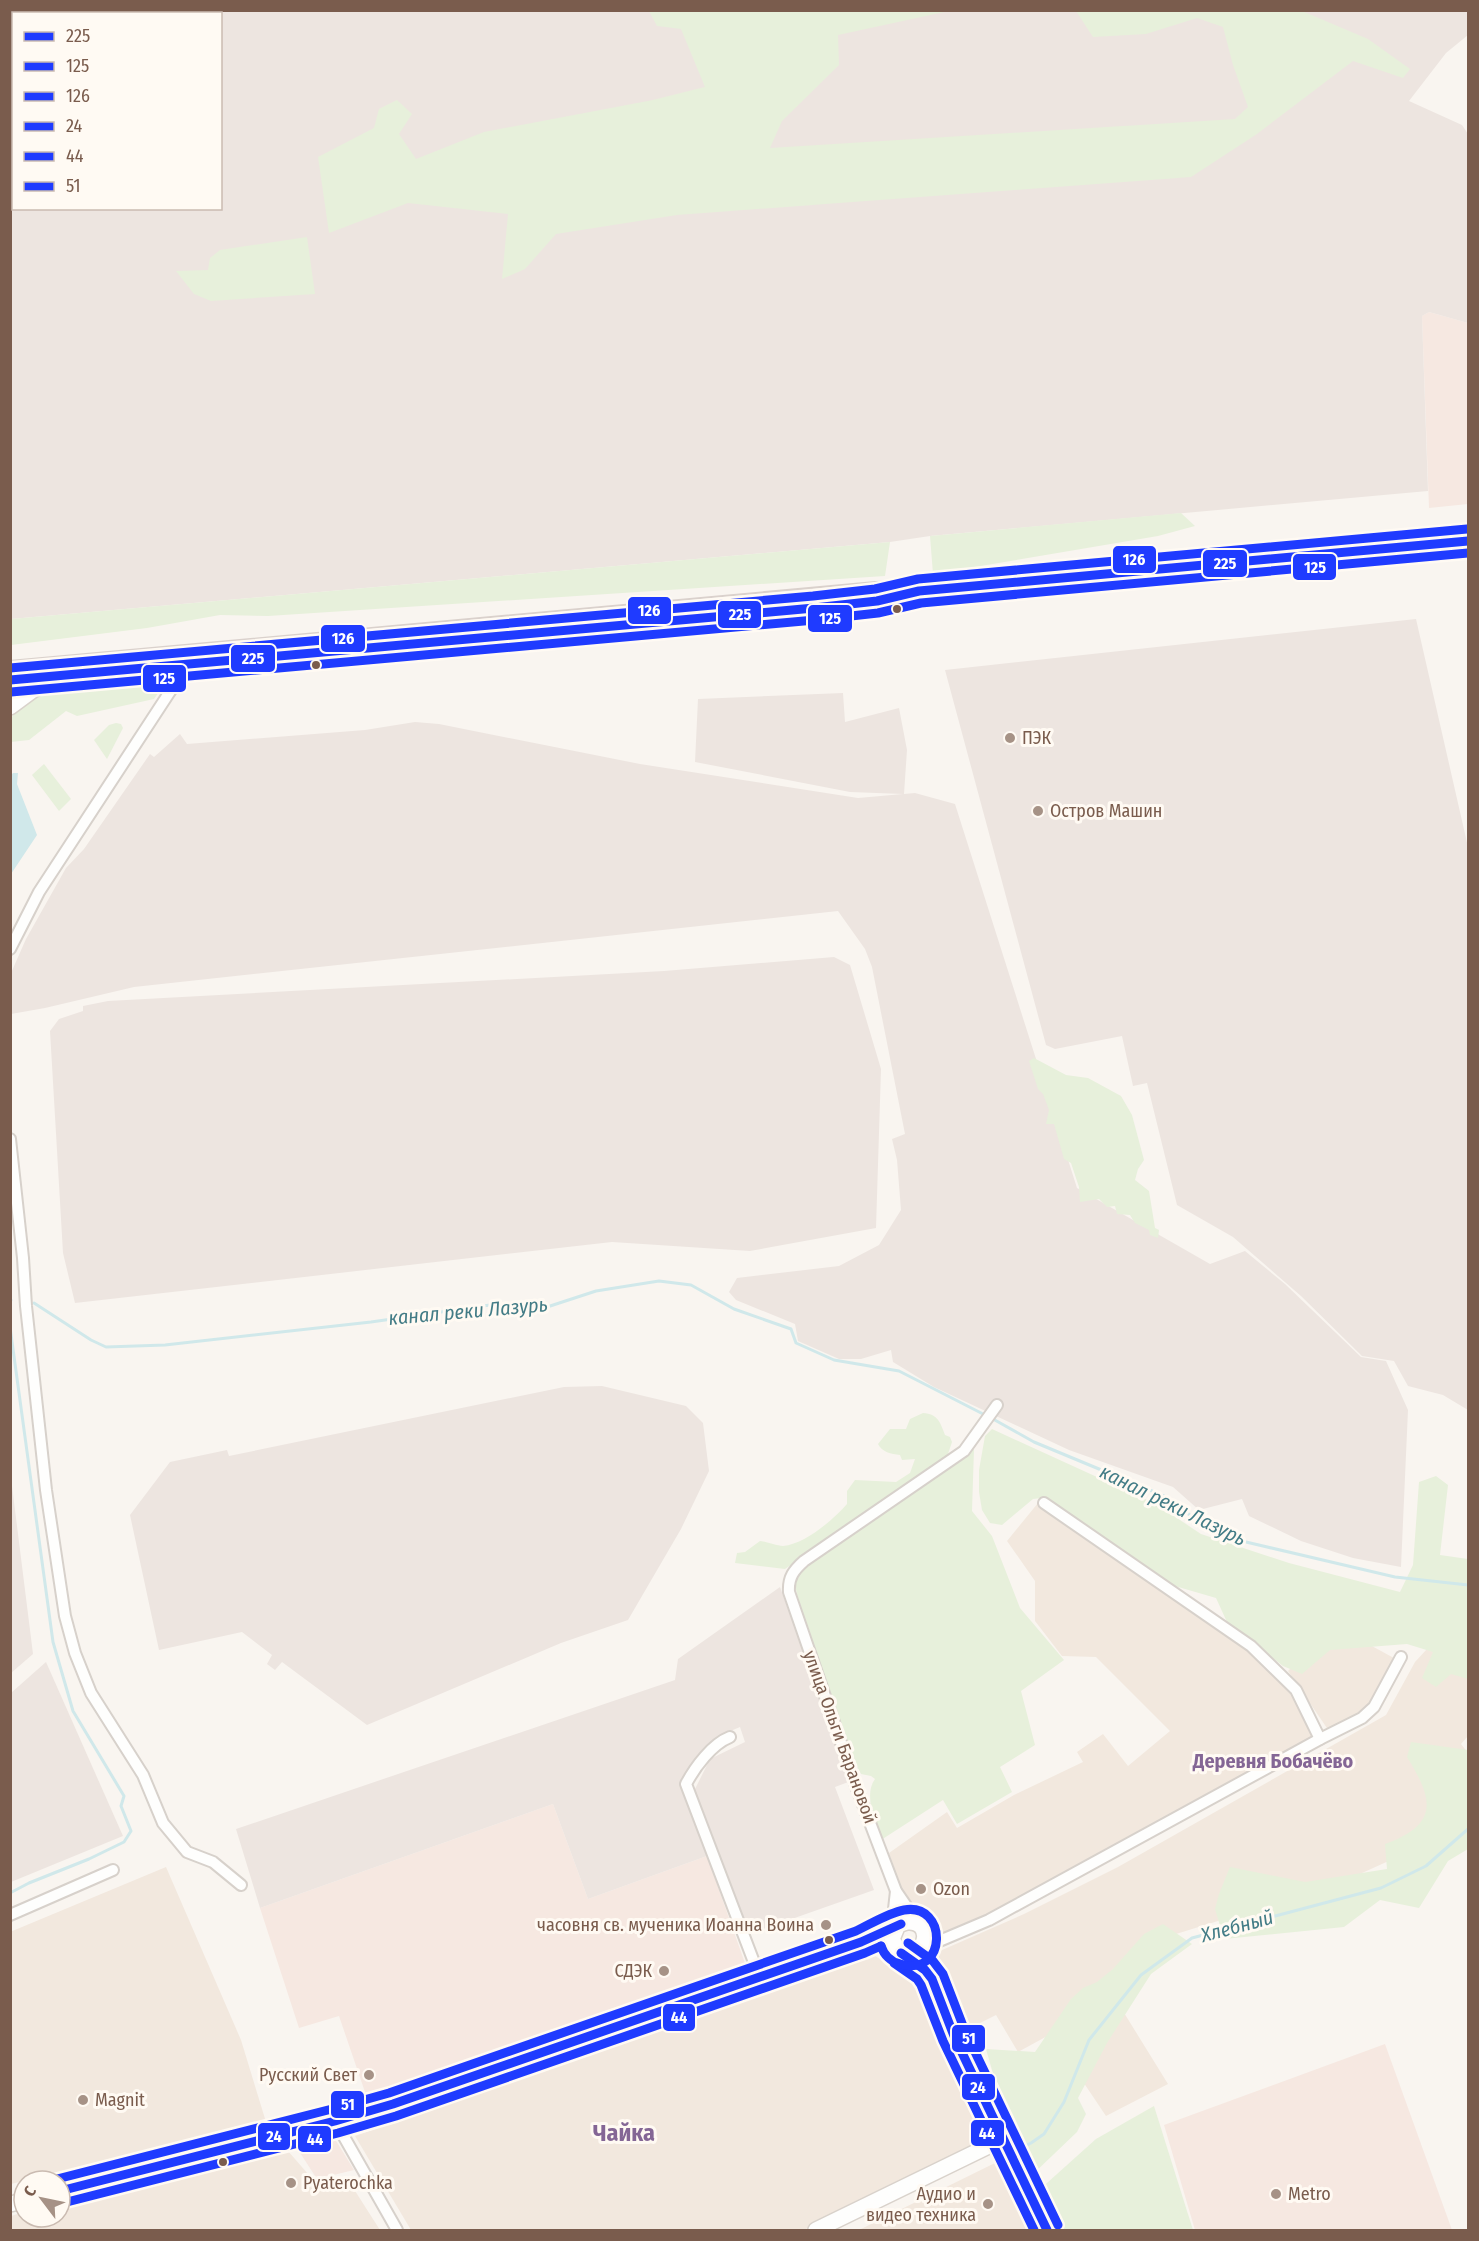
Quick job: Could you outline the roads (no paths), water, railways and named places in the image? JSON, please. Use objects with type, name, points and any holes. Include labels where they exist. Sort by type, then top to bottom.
[{"type":"main road","points":[[10,670],[862,592],[919,591],[1465,543]]},
{"type":"main road","points":[[10,680],[814,608],[877,601],[919,591]]},
{"type":"main road","points":[[10,707],[33,690],[61,675]]},
{"type":"main road","points":[[72,2188],[335,2121],[471,2078],[760,1978],[910,1922],[920,1926],[924,1933],[922,1947],[932,1979],[954,2036],[1003,2139],[816,2230]]},
{"type":"main road","points":[[898,1926],[892,1939],[900,1951],[925,1970],[932,1979]]},
{"type":"main road","points":[[861,1942],[913,1954],[922,1947]]},
{"type":"street","points":[[10,949],[39,892],[171,690],[197,663]]},
{"type":"street","points":[[155,667],[167,675],[171,690]]},
{"type":"street","points":[[10,1139],[46,1490],[65,1616],[75,1653],[91,1693],[143,1775],[163,1823],[187,1852],[213,1862],[241,1885]]},
{"type":"street","name":"улица Ольги Барановой","points":[[920,1926],[897,1891],[853,1775],[789,1592],[789,1582],[795,1569],[804,1561],[964,1450],[997,1406]]},
{"type":"street","points":[[1044,1503],[1251,1646],[1296,1690],[1320,1739]]},
{"type":"street","points":[[922,1947],[989,1920],[1362,1718],[1374,1707],[1401,1657]]},
{"type":"street","points":[[730,1737],[722,1740],[692,1772],[686,1784],[760,1978]]},
{"type":"street","points":[[10,1915],[113,1870]]},
{"type":"street","name":"улица Ольги Барановой","points":[[897,1891],[894,1910],[898,1926]]},
{"type":"street","points":[[335,2121],[397,2230]]},
{"type":"street","points":[[1003,2139],[1047,2230]]},
{"type":"water","points":[[18,773],[17,784],[37,835],[11,874],[10,776]]},
{"type":"waterway","name":"канал реки Лазурь","points":[[34,1303],[91,1340],[106,1347],[165,1345],[371,1322],[490,1305],[544,1308],[596,1291],[659,1281],[691,1285],[734,1309],[791,1329],[796,1343],[834,1360],[899,1371],[985,1415]]},
{"type":"waterway","points":[[10,1327],[53,1642],[73,1711],[124,1796],[121,1806],[131,1831],[124,1842],[10,1893]]},
{"type":"waterway","name":"канал реки Лазурь","points":[[993,1419],[1034,1442],[1164,1496],[1198,1521],[1246,1542],[1395,1577],[1468,1585]]},
{"type":"waterway","name":"Хлебный","points":[[1019,2149],[1044,2134],[1064,2102],[1089,2040],[1141,1975],[1192,1938],[1381,1888],[1426,1866],[1468,1829]]},
{"type":"place","name":"ПЭК","points":[[1010,738]]},
{"type":"place","name":"Остров Машин","points":[[1038,811]]},
{"type":"place","name":"Ozon","points":[[921,1889]]},
{"type":"place","name":"часовня св. мученика Иоанна Воина","points":[[826,1925]]},
{"type":"place","name":"СДЭК","points":[[664,1971]]},
{"type":"place","name":"Русский Свет","points":[[369,2075]]},
{"type":"place","name":"Magnit","points":[[83,2100]]},
{"type":"place","name":"Pyaterochka","points":[[291,2183]]},
{"type":"place","name":"Metro","points":[[1276,2194]]},
{"type":"place","name":"Аудио и видео техника","points":[[988,2204]]},
{"type":"district","name":"Деревня Бобачёво","points":[[1273,1761]]},
{"type":"district","name":"Чайка","points":[[624,2133]]}]
